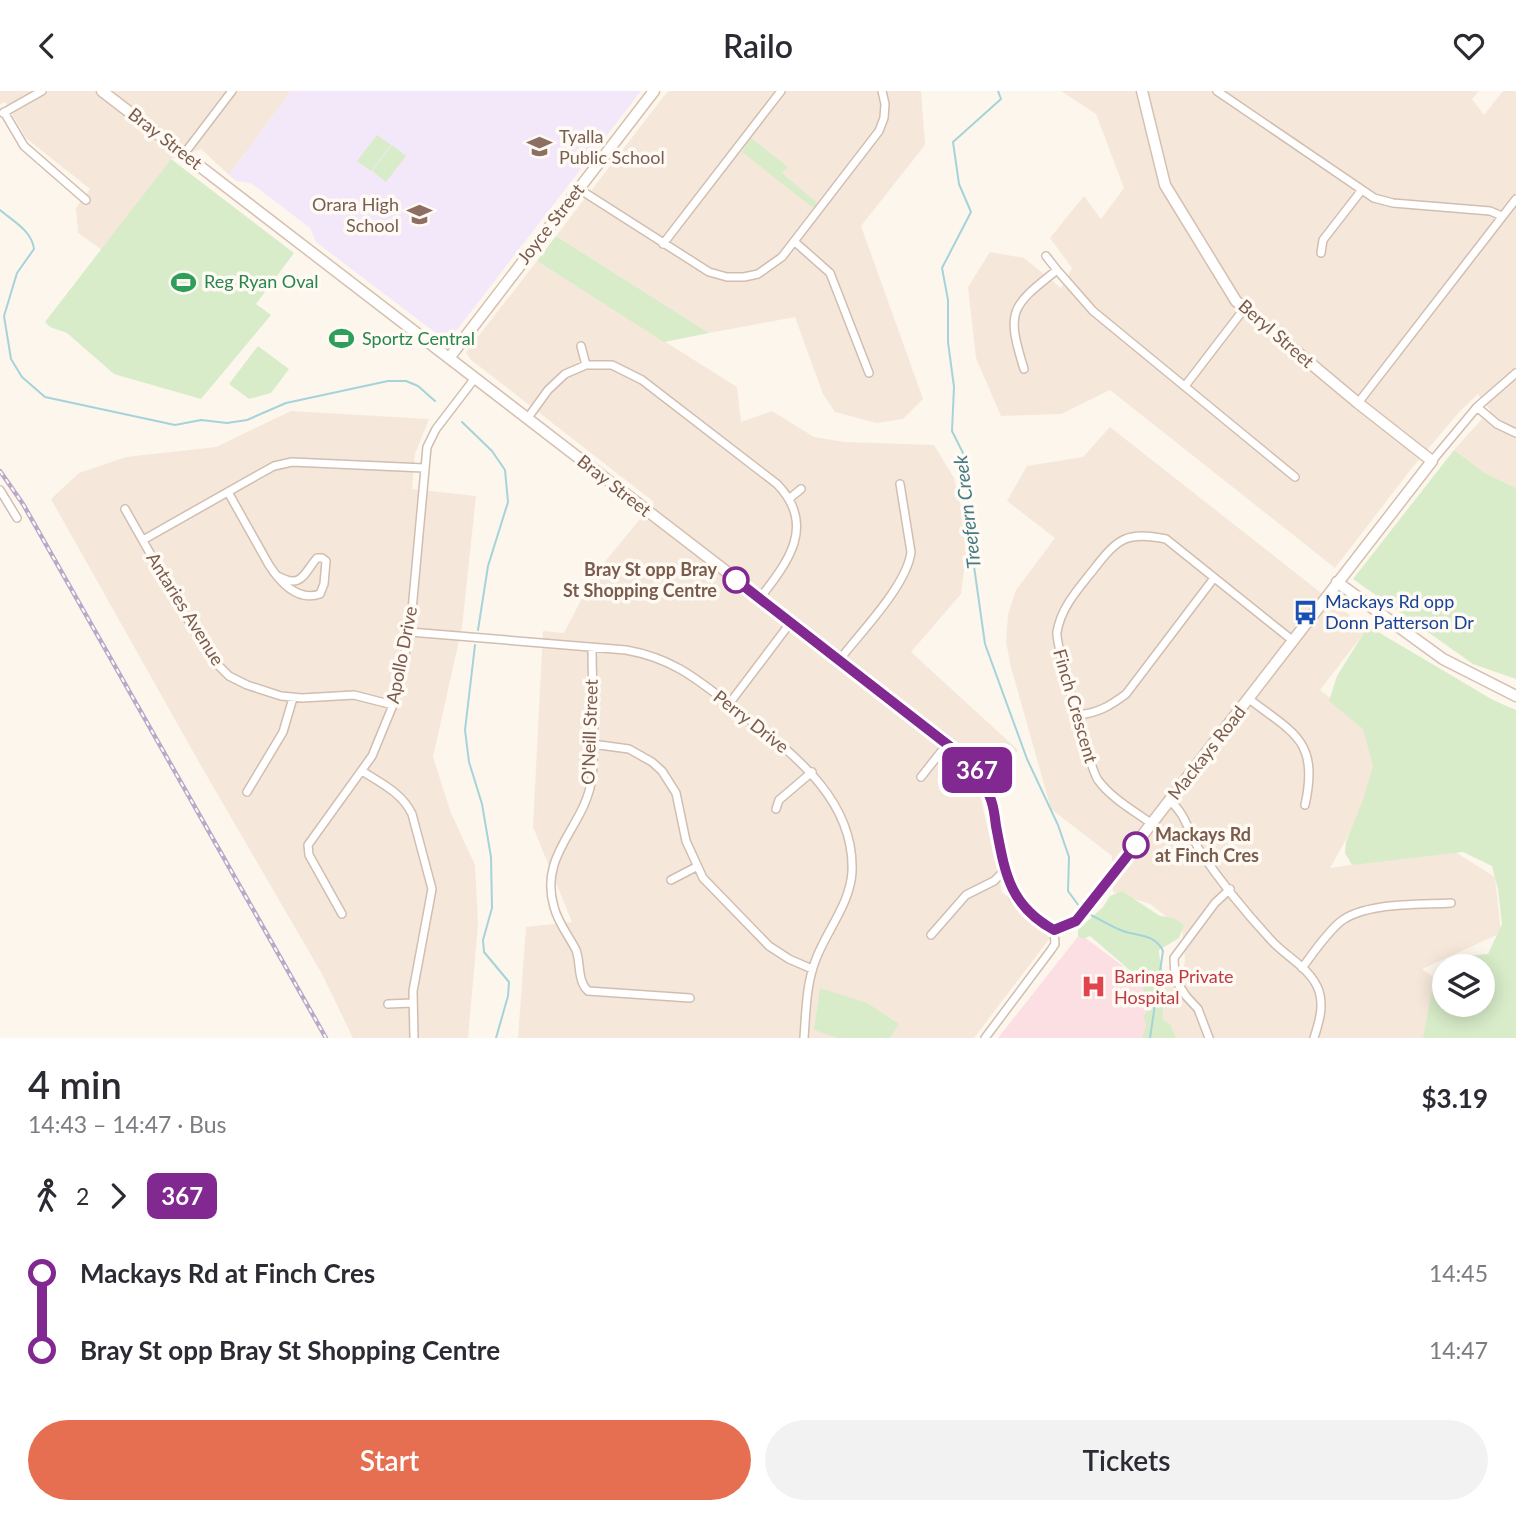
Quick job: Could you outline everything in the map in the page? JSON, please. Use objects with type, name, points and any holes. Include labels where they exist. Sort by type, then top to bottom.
[{"type":"street","points":[[42,91],[2,114],[24,146],[86,200]]},
{"type":"street","points":[[184,154],[232,91]]},
{"type":"street","name":"Joyce Street","points":[[449,358],[654,91]]},
{"type":"street","points":[[663,244],[781,91]]},
{"type":"street","points":[[579,189],[709,272],[727,277],[744,277],[771,267],[794,242],[879,131],[884,118],[882,91]]},
{"type":"street","name":"Beryl Street","points":[[1142,91],[1165,184],[1220,277],[1244,309],[1432,461]]},
{"type":"street","points":[[1217,91],[1374,198],[1393,203],[1490,211],[1502,216]]},
{"type":"street","name":"Bray Street","points":[[107,93],[975,766],[992,800],[1004,871],[1015,897],[1038,921],[1054,930]]},
{"type":"street","points":[[1321,253],[1323,240],[1361,191]]},
{"type":"street","points":[[1358,403],[1516,199]]},
{"type":"street","points":[[794,242],[830,273],[869,373]]},
{"type":"street","points":[[1046,256],[1094,311],[1295,477]]},
{"type":"street","points":[[1024,369],[1013,331],[1015,315],[1022,300],[1057,270]]},
{"type":"street","points":[[1185,386],[1244,309]]},
{"type":"street","points":[[581,346],[586,365]]},
{"type":"street","points":[[527,418],[555,381],[574,369],[586,365],[612,365],[632,373],[777,484],[790,498],[794,507],[796,528],[793,551],[760,598]]},
{"type":"street","points":[[1432,461],[1477,407],[1516,373]]},
{"type":"street","name":"Apollo Drive","points":[[342,914],[307,849],[380,741],[393,705],[410,632],[427,447],[433,434],[475,378]]},
{"type":"street","points":[[1477,407],[1497,424],[1516,433]]},
{"type":"street","name":"Mackays Road","points":[[1054,930],[1066,927],[1080,916],[1432,461]]},
{"type":"street","name":"Antaries Avenue","points":[[143,540],[274,466],[292,462],[424,468]]},
{"type":"street","points":[[840,659],[883,605],[907,567],[911,552],[900,484]]},
{"type":"street","points":[[790,498],[801,489]]},
{"type":"street","points":[[0,490],[17,518]]},
{"type":"street","points":[[228,492],[276,575],[285,585],[308,596],[316,595],[323,588],[326,561],[317,558],[306,575],[299,580],[285,580],[276,575]]},
{"type":"street","name":"Antaries Avenue","points":[[125,509],[182,610],[221,669],[247,685],[293,698],[354,695],[393,705]]},
{"type":"street","name":"Finch Crescent","points":[[1152,824],[1108,791],[1098,780],[1087,754],[1056,635],[1063,612],[1106,554],[1123,539],[1141,534],[1166,539],[1292,640]]},
{"type":"street","points":[[1078,715],[1093,713],[1110,706],[1126,694],[1214,578]]},
{"type":"street","points":[[1337,582],[1443,659],[1516,696]]},
{"type":"street","points":[[729,704],[791,622]]},
{"type":"street","name":"Perry Drive","points":[[410,632],[626,650],[660,657],[689,674],[729,704],[812,772],[828,795],[846,831],[852,871],[847,896],[812,969],[804,1038]]},
{"type":"street","name":"O'Neill Street","points":[[592,647],[592,775],[586,801],[559,847],[552,868],[553,904],[578,956],[582,984],[592,992],[690,997]]},
{"type":"street","points":[[247,792],[283,732],[293,698]]},
{"type":"street","points":[[1248,699],[1301,740],[1310,771],[1305,805]]},
{"type":"street","points":[[921,777],[948,743]]},
{"type":"street","points":[[592,744],[641,754],[662,771],[676,793],[686,841],[696,867],[710,887],[746,920],[769,946],[812,969]]},
{"type":"street","points":[[362,771],[407,804],[431,882],[430,903],[412,1003],[414,1038]]},
{"type":"street","points":[[776,809],[779,800],[812,772]]},
{"type":"street","points":[[1170,801],[1180,809],[1200,851],[1272,942],[1302,968],[1318,990],[1322,1006],[1314,1038]]},
{"type":"street","points":[[671,880],[696,867]]},
{"type":"street","points":[[931,935],[966,895],[993,881],[1004,871]]},
{"type":"street","points":[[1209,1038],[1198,1009],[1175,979],[1174,958],[1204,917],[1230,889]]},
{"type":"street","points":[[1302,968],[1328,933],[1343,920],[1362,911],[1451,903]]},
{"type":"street","points":[[985,1038],[1055,944],[1054,930]]},
{"type":"street","points":[[388,1004],[412,1003]]},
{"type":"shaded area","points":[[0,91],[291,91],[229,175],[201,149],[171,159],[102,250],[78,233],[76,208],[90,189],[26,138],[5,102],[0,104]]},
{"type":"shaded area","name":"Orara High School","points":[[291,91],[641,91],[449,340],[445,340],[316,242],[310,228],[251,183],[236,181],[229,175]]},
{"type":"shaded area","points":[[668,91],[921,91],[925,145],[861,226],[923,399],[903,419],[877,423],[835,412],[823,394],[795,317],[709,333],[556,236]]},
{"type":"shaded area","points":[[1061,91],[1479,91],[1472,99],[1484,115],[1503,91],[1516,91],[1516,488],[1485,473],[1454,450],[1490,410],[1478,394],[1460,411],[1412,468],[1335,568],[1110,390],[1061,414],[1001,416],[976,358],[968,287],[990,252],[1024,258],[1061,288],[1072,268],[1050,238],[1084,196],[1101,219],[1124,188],[1096,114]]},
{"type":"shaded area","points":[[537,261],[737,387],[741,422],[772,411],[814,437],[844,442],[934,445],[954,478],[963,515],[966,556],[961,594],[911,652],[1018,750],[981,799],[1002,892],[1050,938],[974,1038],[518,1038],[526,927],[572,922],[533,827],[543,631],[564,633],[594,575],[654,502],[470,359],[466,352]]},
{"type":"shaded area","points":[[291,411],[429,419],[415,454],[412,489],[476,496],[462,627],[433,757],[451,813],[475,865],[478,924],[468,1038],[353,1038],[322,974],[51,499],[79,473],[126,457],[216,447]]},
{"type":"shaded area","points":[[1110,427],[1367,629],[1320,690],[1381,737],[1372,793],[1330,868],[1452,850],[1495,877],[1501,933],[1455,954],[1432,954],[1432,964],[1422,969],[1432,976],[1432,1017],[1434,1017],[1429,1038],[1149,1038],[1165,985],[1187,983],[1183,972],[1185,960],[1182,929],[1150,904],[1113,892],[1112,856],[1051,809],[1006,642],[1008,614],[1016,590],[1055,538],[1007,501],[1027,466],[1083,457]]},
{"type":"shaded area","name":"Baringa Private Hospital","points":[[1080,934],[1159,993],[1151,1038],[998,1038]]},
{"type":"green space","points":[[377,135],[391,145],[371,171],[357,161]]},
{"type":"green space","points":[[751,138],[788,167],[782,173],[817,203],[813,208],[742,152]]},
{"type":"green space","points":[[392,145],[406,156],[386,182],[372,171]]},
{"type":"green space","points":[[171,159],[294,253],[256,304],[271,315],[201,399],[114,374],[67,333],[50,327],[45,322]]},
{"type":"green space","points":[[556,236],[709,333],[664,342],[537,261]]},
{"type":"green space","points":[[258,346],[289,369],[271,393],[249,399],[229,384]]},
{"type":"green space","points":[[1454,450],[1485,473],[1516,488],[1516,679],[1473,664],[1353,579]]},
{"type":"green space","points":[[1368,626],[1493,700],[1516,710],[1516,1038],[1423,1038],[1432,991],[1432,1017],[1495,1017],[1495,954],[1488,954],[1502,924],[1498,889],[1492,866],[1463,852],[1352,865],[1345,853],[1346,842],[1373,766],[1363,729],[1329,701],[1337,676]]},
{"type":"green space","points":[[1122,891],[1160,916],[1174,918],[1184,925],[1179,938],[1159,950],[1166,991],[1163,1020],[1170,1024],[1176,1038],[1142,1038],[1146,1026],[1144,1016],[1150,1008],[1140,979],[1090,936],[1083,939],[1078,936],[1078,930],[1103,907],[1110,896]]},
{"type":"green space","points":[[820,988],[867,1003],[899,1024],[890,1038],[837,1038],[814,1030]]},
{"type":"waterway","name":"Treefern Creek","points":[[998,91],[1001,99],[953,142],[959,184],[971,212],[942,268],[948,300],[948,342],[954,387],[952,431],[965,457],[971,545],[985,644],[1027,759],[1058,825],[1069,857],[1068,891],[1079,906]]},
{"type":"waterway","points":[[0,210],[26,232],[34,249],[17,273],[4,316],[11,359],[22,377],[45,397],[175,425],[201,420],[227,423],[247,420],[286,403],[388,381],[406,381],[418,386],[435,401]]},
{"type":"waterway","points":[[462,422],[492,451],[505,470],[508,502],[488,566],[478,630]]},
{"type":"waterway","points":[[475,645],[465,730],[469,762],[482,804],[491,857],[492,908],[483,940],[484,952],[509,982],[508,996],[496,1038]]},
{"type":"waterway","name":"Treefern Creek","points":[[1091,915],[1123,931],[1151,939],[1160,945],[1163,951],[1150,1038]]},
{"type":"railway","points":[[0,471],[23,504],[326,1038]]},
{"type":"bus line","name":"367","points":[[736,580],[975,766],[992,800],[1004,871],[1015,897],[1038,921],[1054,930],[1076,921],[1136,845]]},
{"type":"place","name":"Tyalla Public School","points":[[539,147]]},
{"type":"place","name":"Orara High School","points":[[419,215]]},
{"type":"place","name":"Reg Ryan Oval","points":[[184,282]]},
{"type":"place","name":"Sportz Central","points":[[342,339]]},
{"type":"place","name":"Bray St opp Bray St Shopping Centre","points":[[736,580]]},
{"type":"place","name":"Mackays Rd opp Donn Patterson Dr","points":[[1305,612]]},
{"type":"place","name":"Mackays Rd at Finch Cres","points":[[1136,845]]},
{"type":"place","name":"Baringa Private Hospital","points":[[1094,987]]}]
